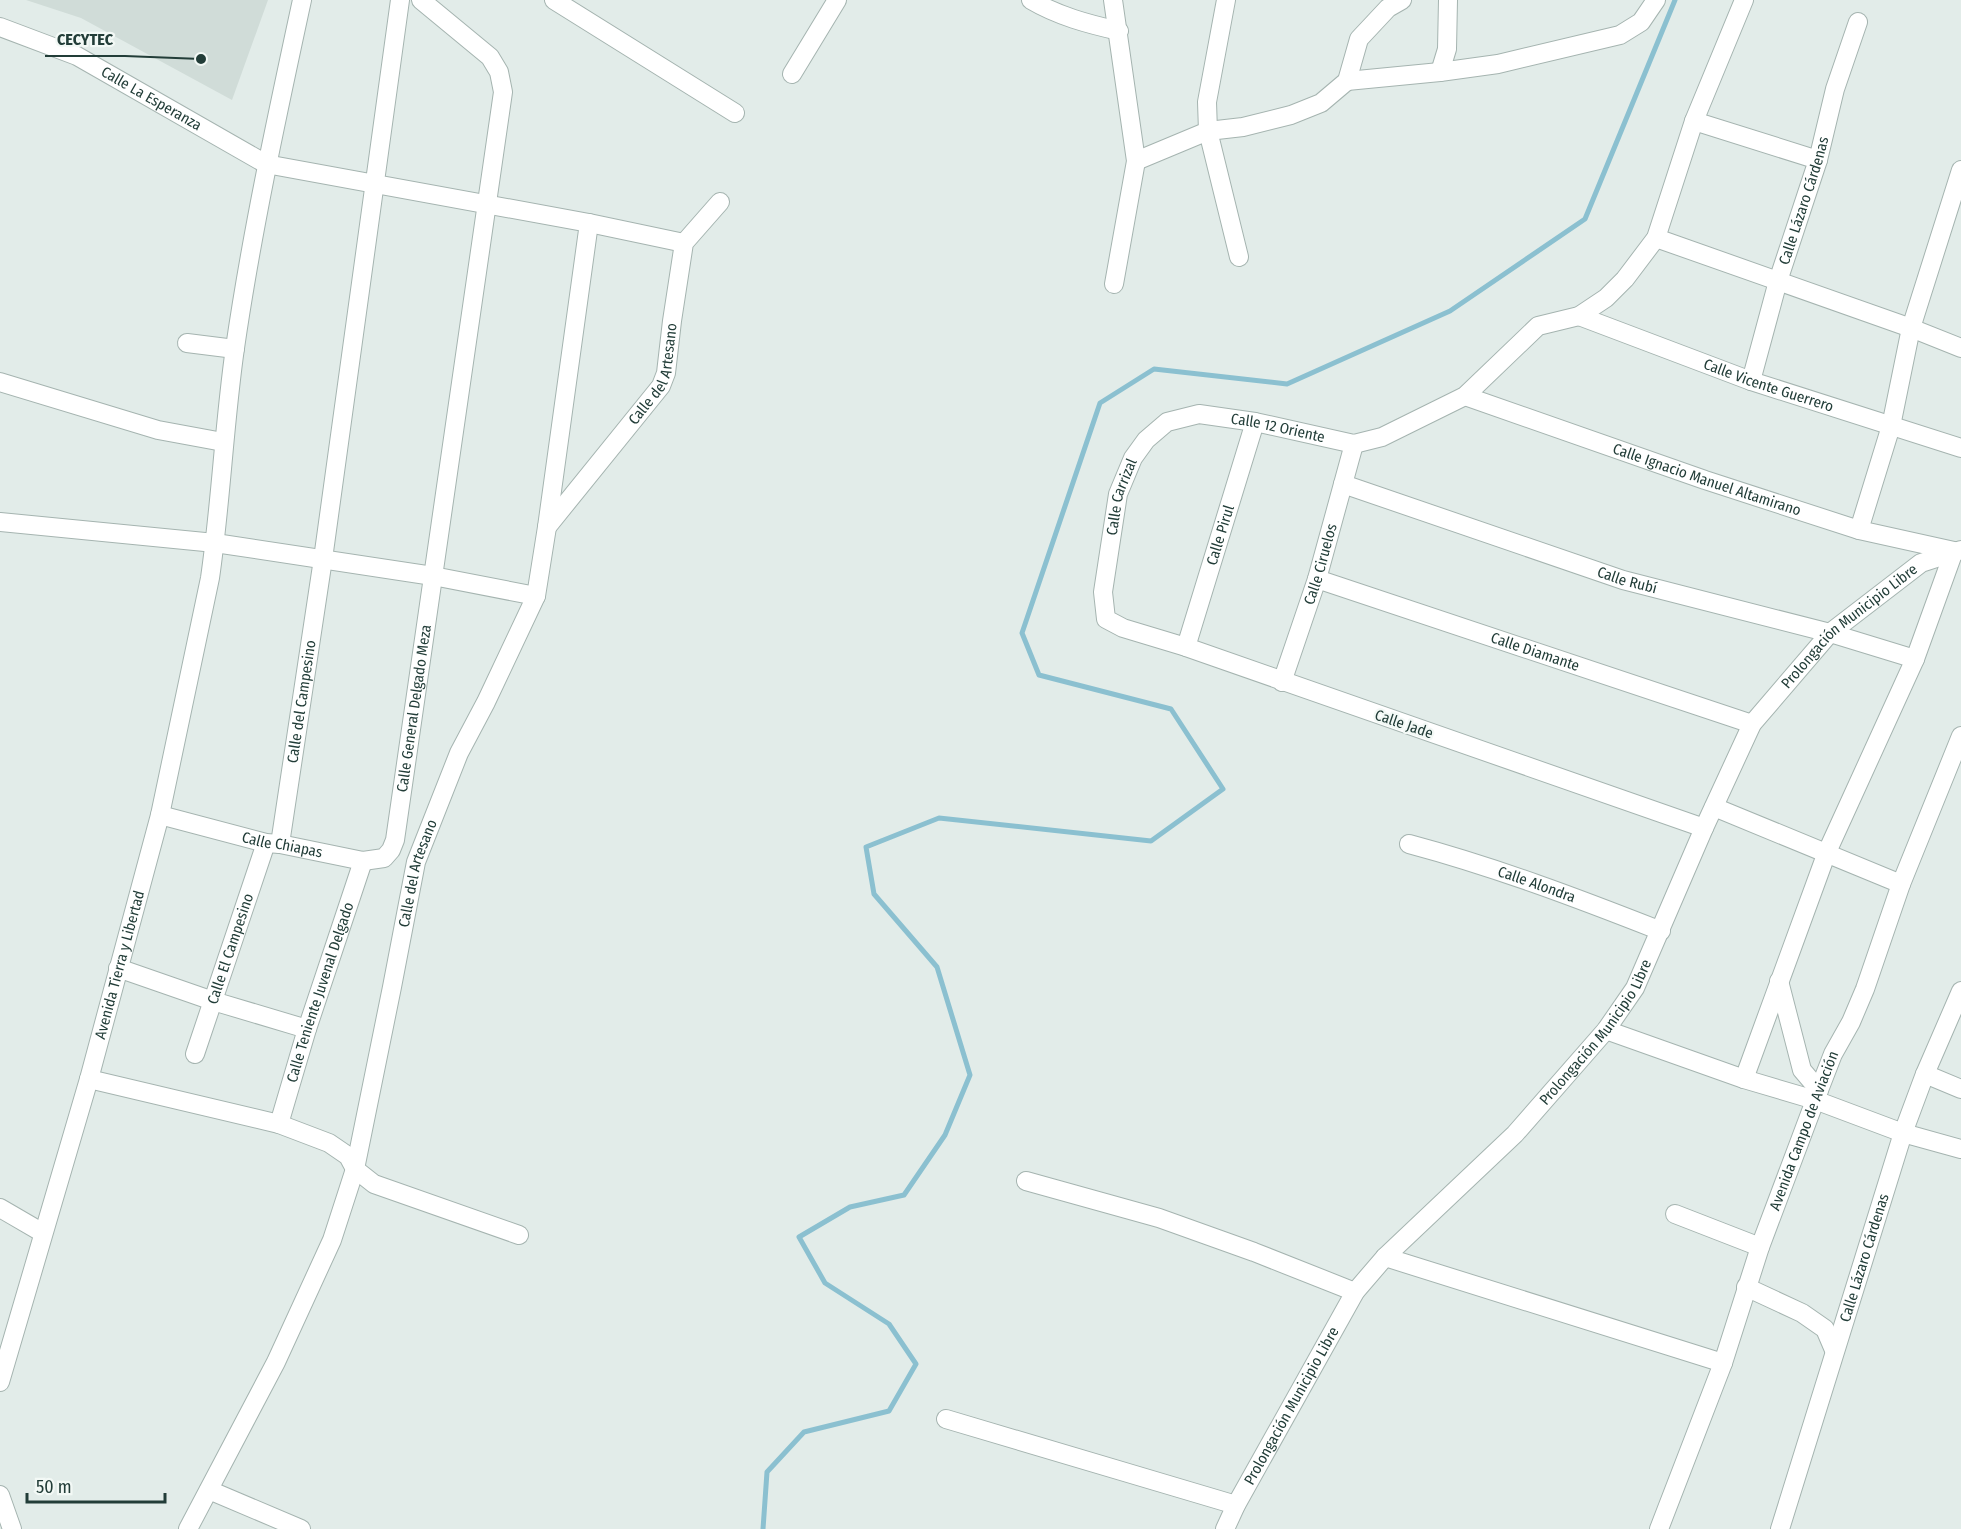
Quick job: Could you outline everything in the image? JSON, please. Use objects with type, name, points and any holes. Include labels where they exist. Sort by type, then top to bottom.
[{"type":"street","name":"Avenida Tierra y Libertad","points":[[0,1382],[89,1079],[160,815],[210,578],[223,442],[235,349],[266,164],[302,0]]},
{"type":"street","name":"Calle del Campesino","points":[[273,844],[323,559],[400,0]]},
{"type":"street","name":"Calle General Delgado Meza","points":[[363,861],[384,858],[391,850],[394,840],[503,92],[499,72],[490,57],[421,0]]},
{"type":"street","points":[[554,0],[735,113]]},
{"type":"street","points":[[1031,0],[1049,10],[1092,25],[1119,31]]},
{"type":"street","points":[[1113,0],[1136,161],[1114,284]]},
{"type":"street","points":[[1226,0],[1207,102],[1208,131],[1239,257]]},
{"type":"street","points":[[1136,161],[1208,131],[1243,127],[1291,115],[1321,103],[1347,81],[1359,39],[1388,8],[1402,0]]},
{"type":"street","points":[[1440,72],[1447,49],[1448,0]]},
{"type":"street","points":[[1347,81],[1498,64],[1620,35],[1641,22],[1656,0]]},
{"type":"street","points":[[1354,444],[1382,437],[1465,396],[1538,326],[1579,316],[1606,298],[1625,279],[1656,238],[1694,121],[1744,0]]},
{"type":"street","points":[[792,74],[833,1]]},
{"type":"street","name":"Calle Lázaro Cárdenas","points":[[1751,381],[1778,281],[1818,160],[1835,89],[1858,22]]},
{"type":"street","name":"Calle La Esperanza","points":[[0,27],[77,56],[266,164],[589,223]]},
{"type":"street","points":[[1694,121],[1818,160]]},
{"type":"street","points":[[1859,530],[1891,426],[1911,328],[1961,170]]},
{"type":"street","points":[[589,223],[684,243],[720,202]]},
{"type":"street","name":"Calle del Artesano","points":[[188,1529],[276,1362],[332,1240],[354,1169],[416,862],[459,753],[536,596],[589,223]]},
{"type":"street","points":[[1656,238],[1911,328],[1961,348]]},
{"type":"street","name":"Calle del Artesano","points":[[547,527],[661,386],[666,373],[684,243]]},
{"type":"street","name":"Calle Vicente Guerrero","points":[[1579,316],[1751,381],[1961,448]]},
{"type":"street","points":[[187,343],[235,349]]},
{"type":"street","points":[[0,382],[158,430],[223,442]]},
{"type":"street","name":"Calle Ignacio Manuel Altamirano","points":[[1465,396],[1705,480],[1859,530],[1958,551]]},
{"type":"street","name":"Calle 12 Oriente","points":[[1199,414],[1255,422],[1354,444]]},
{"type":"street","name":"Calle Carrizal","points":[[1106,619],[1103,592],[1118,494],[1133,458],[1146,441],[1167,422],[1199,414]]},
{"type":"street","name":"Calle Pirul","points":[[1186,647],[1255,422]]},
{"type":"street","name":"Calle Ciruelos","points":[[1281,682],[1317,579],[1354,444]]},
{"type":"street","name":"Calle Rubí","points":[[1343,484],[1623,580],[1830,633],[1915,659]]},
{"type":"street","points":[[0,522],[215,543],[433,576],[536,596]]},
{"type":"street","points":[[1744,1079],[1827,852],[1915,659],[1958,551]]},
{"type":"street","name":"Prolongación Municipio Libre","points":[[1225,1529],[1236,1504],[1355,1292],[1385,1257],[1515,1134],[1606,1030],[1635,987],[1752,724],[1830,633],[1921,564],[1958,551]]},
{"type":"street","name":"Calle Diamante","points":[[1317,579],[1752,724]]},
{"type":"street","name":"Calle Jade","points":[[1106,619],[1123,628],[1186,647],[1704,828]]},
{"type":"street","name":"Avenida Campo de Aviación","points":[[1659,1529],[1723,1363],[1760,1247],[1817,1095],[1833,1054],[1851,1022],[1865,989],[1901,884],[1961,736]]},
{"type":"street","points":[[1714,807],[1901,884]]},
{"type":"street","name":"Calle Chiapas","points":[[160,815],[273,844],[363,861]]},
{"type":"street","name":"Calle El Campesino","points":[[195,1054],[273,844]]},
{"type":"street","name":"Calle Alondra","points":[[1409,844],[1467,859],[1552,888],[1661,931]]},
{"type":"street","name":"Calle Teniente Juvenal Delgado","points":[[279,1124],[307,1029],[363,861]]},
{"type":"street","points":[[118,968],[213,1001],[307,1029]]},
{"type":"street","points":[[1779,981],[1802,1071],[1817,1095]]},
{"type":"street","name":"Calle Lázaro Cárdenas","points":[[1780,1529],[1903,1132],[1961,991]]},
{"type":"street","points":[[1606,1030],[1744,1079],[1817,1095],[1903,1132],[1961,1149]]},
{"type":"street","points":[[1925,1074],[1961,1089]]},
{"type":"street","points":[[89,1079],[279,1124],[329,1143],[348,1156],[354,1169],[374,1184],[519,1235]]},
{"type":"street","points":[[1026,1181],[1159,1218],[1355,1292]]},
{"type":"street","points":[[0,1208],[43,1233]]},
{"type":"street","points":[[1675,1214],[1760,1247]]},
{"type":"street","points":[[1385,1257],[1723,1363]]},
{"type":"street","points":[[1746,1287],[1802,1313],[1825,1329],[1834,1350]]},
{"type":"street","points":[[946,1419],[1236,1504]]},
{"type":"street","points":[[209,1490],[301,1529]]},
{"type":"street","points":[[0,1494],[12,1529]]},
{"type":"shaded area","points":[[26,0],[268,0],[232,100],[81,18]]},
{"type":"waterway","points":[[763,1529],[767,1472],[804,1432],[889,1411],[916,1364],[889,1324],[825,1283],[799,1237],[850,1207],[904,1195],[945,1135],[970,1075],[937,967],[874,894],[866,847],[939,818],[1151,841],[1223,789],[1171,709],[1039,675],[1022,633],[1100,403],[1154,369],[1287,384],[1450,311],[1585,219],[1675,0]]},
{"type":"place","name":"CECYTEC","points":[[201,59]]}]
